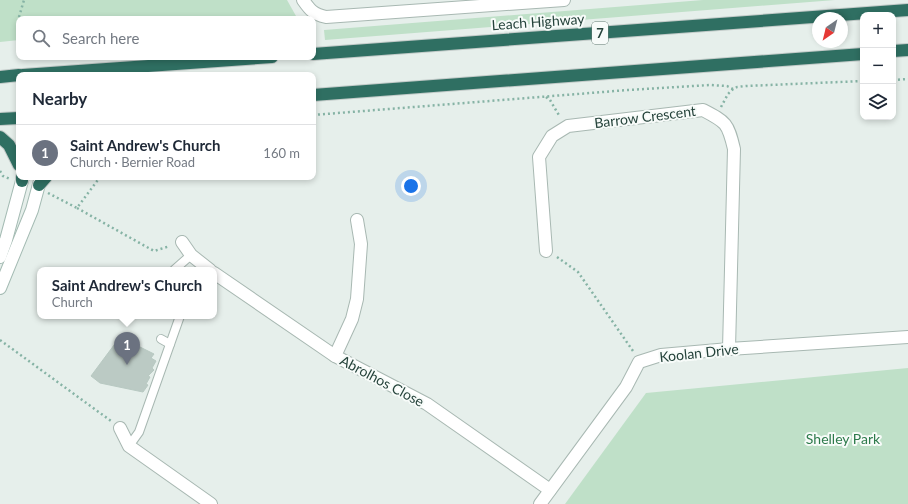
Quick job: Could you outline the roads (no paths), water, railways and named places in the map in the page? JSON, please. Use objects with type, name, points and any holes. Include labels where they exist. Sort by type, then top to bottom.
[{"type":"highway","name":"Leach Highway","points":[[316,54],[908,10]]},
{"type":"highway","points":[[896,52],[908,50]]},
{"type":"highway","points":[[316,95],[860,54]]},
{"type":"highway","points":[[72,72],[232,60]]},
{"type":"highway","points":[[0,77],[16,75]]},
{"type":"highway","points":[[0,119],[16,118]]},
{"type":"highway","points":[[0,137],[9,145],[16,159]]},
{"type":"street","points":[[303,0],[308,8],[316,15],[326,17],[564,0]]},
{"type":"street","name":"Barrow Crescent","points":[[546,251],[539,157],[552,136],[565,127],[703,110],[717,117],[725,123],[734,149],[729,349]]},
{"type":"street","points":[[0,257],[3,239],[22,180]]},
{"type":"street","points":[[0,288],[19,244],[41,182]]},
{"type":"street","points":[[335,356],[352,319],[357,299],[361,244],[357,220]]},
{"type":"street","points":[[182,242],[190,255],[206,267]]},
{"type":"street","name":"Abrolhos Close","points":[[217,275],[335,356],[427,404],[550,490]]},
{"type":"street","name":"Koolan Drive","points":[[540,504],[626,387],[639,362],[661,355],[908,337]]},
{"type":"street","points":[[120,428],[129,446],[211,504]]},
{"type":"lane","points":[[3,239],[19,244]]},
{"type":"lane","points":[[177,267],[190,255]]},
{"type":"lane","points":[[129,446],[139,432],[179,319]]},
{"type":"lane","points":[[161,339],[170,344]]},
{"type":"place","name":"Saint Andrew's Church","points":[[127,365]]},
{"type":"park label","name":"Shelley Park","points":[[843,439]]}]
